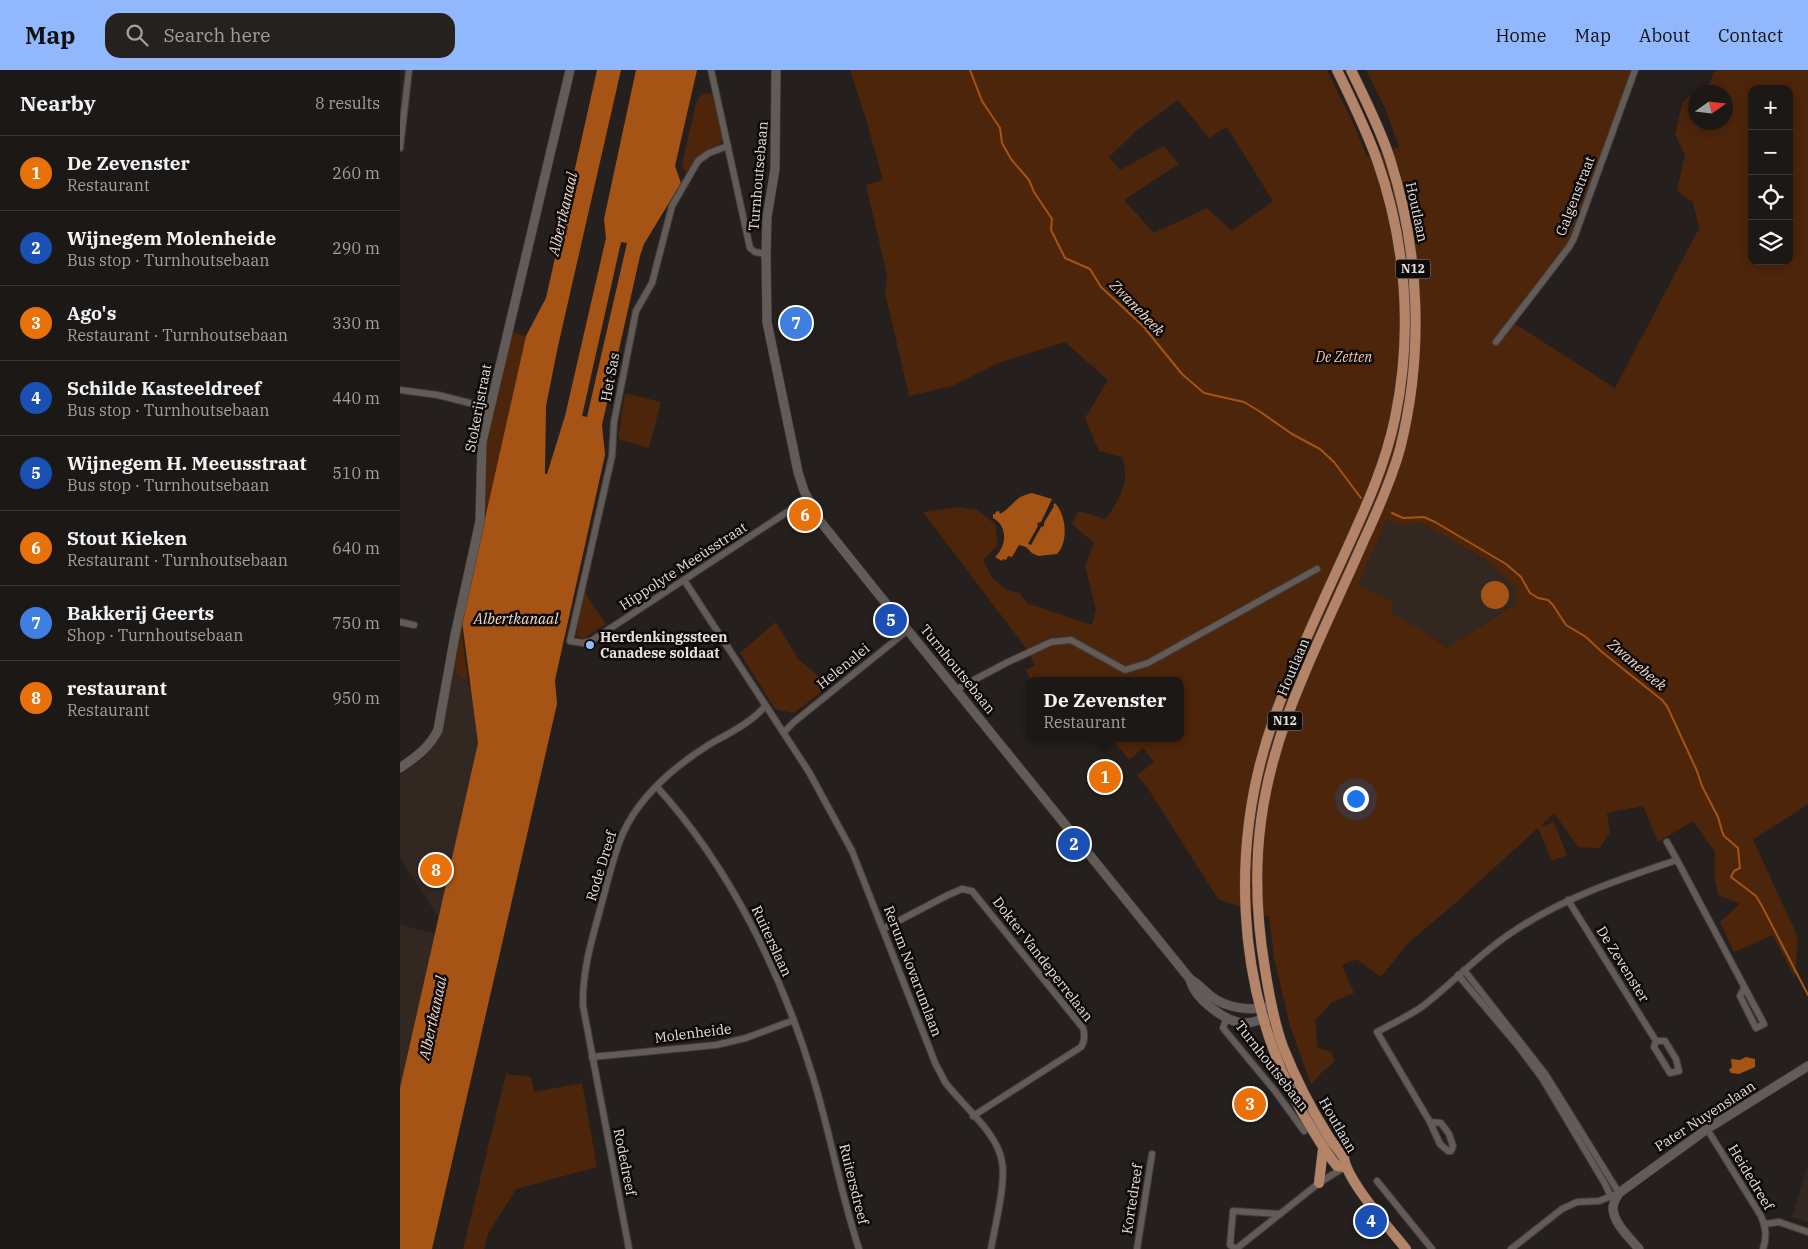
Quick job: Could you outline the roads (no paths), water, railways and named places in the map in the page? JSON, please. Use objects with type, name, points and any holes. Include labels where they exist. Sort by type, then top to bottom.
[{"type":"main road","name":"Stokerijstraat","points":[[400,768],[424,751],[433,741],[438,730],[455,634],[480,522],[482,442],[570,70]]},
{"type":"main road","name":"Turnhoutsebaan","points":[[776,70],[774,169],[766,254],[766,322],[798,472],[807,499],[820,521],[957,688],[1049,806],[1190,979],[1214,998],[1230,1006],[1262,1014]]},
{"type":"main road","name":"Houtlaan","points":[[1336,70],[1372,145],[1394,221],[1402,276],[1405,319],[1404,350],[1395,415],[1380,473],[1280,701],[1258,769],[1247,830],[1246,895],[1250,958],[1262,1014],[1286,1079],[1323,1149],[1337,1166],[1345,1167],[1344,1158],[1314,1111],[1292,1066],[1272,1011],[1260,942],[1257,894],[1259,831],[1268,780],[1281,733],[1299,686],[1392,476],[1408,413],[1414,364],[1414,274],[1401,200],[1390,158],[1380,132],[1350,70]]},
{"type":"main road","name":"Turnhoutsebaan","points":[[1190,979],[1192,987],[1204,1001],[1227,1017],[1247,1023],[1262,1014]]},
{"type":"main road","name":"Turnhoutsebaan","points":[[1227,1017],[1230,1006]]},
{"type":"main road","points":[[1262,1014],[1272,1011]]},
{"type":"main road","name":"Pater Nuyenslaan","points":[[1615,1195],[1674,1151],[1808,1066]]},
{"type":"main road","points":[[1319,1183],[1323,1149]]},
{"type":"main road","name":"N12","points":[[1345,1167],[1372,1206],[1406,1249]]},
{"type":"main road","points":[[1615,1195],[1613,1211],[1618,1222],[1639,1249]]},
{"type":"street","points":[[400,148],[409,70]]},
{"type":"street","points":[[711,70],[728,146]]},
{"type":"street","name":"Galgenstraat","points":[[1496,342],[1574,238],[1635,70]]},
{"type":"street","name":"Turnhoutsebaan","points":[[728,146],[751,250],[766,254]]},
{"type":"street","name":"Het Sas","points":[[570,641],[612,456],[614,422],[636,311],[652,283],[672,206],[698,162],[709,153],[728,146]]},
{"type":"street","points":[[400,390],[438,395],[489,408]]},
{"type":"street","name":"Hippolyte Meeùsstraat","points":[[570,641],[583,643],[592,641],[807,499]]},
{"type":"street","points":[[957,688],[1051,642],[1071,640],[1125,670],[1133,669],[1148,663],[1317,569]]},
{"type":"street","points":[[684,580],[768,709]]},
{"type":"street","points":[[400,622],[414,625]]},
{"type":"street","name":"Helenalei","points":[[783,730],[908,630]]},
{"type":"street","name":"Rode Dreef","points":[[596,1081],[583,1006],[582,987],[613,862],[621,840],[636,811],[657,787],[691,757],[755,717],[762,716],[768,709]]},
{"type":"street","name":"Rerum Novarumlaan","points":[[768,709],[809,772],[852,851],[936,1065],[945,1081],[988,1133],[998,1149],[1002,1160],[1003,1174],[991,1249]]},
{"type":"street","name":"Ruiterslaan","points":[[657,787],[673,805],[723,875],[742,907],[794,1020],[827,1126]]},
{"type":"street","points":[[1667,842],[1764,1024],[1756,1028],[1740,996],[1744,988]]},
{"type":"street","points":[[1430,1122],[1441,1123],[1453,1146],[1451,1151],[1448,1151],[1440,1144],[1430,1122],[1378,1032],[1407,1017],[1424,1005],[1461,972],[1514,930],[1568,900],[1622,878],[1677,860]]},
{"type":"street","name":"Dokter Vandeperrelaan","points":[[884,929],[948,895],[962,889],[972,891],[1083,1028],[1085,1034],[1081,1047],[973,1116]]},
{"type":"street","name":"De Zevenster","points":[[1568,900],[1656,1041]]},
{"type":"street","points":[[1461,972],[1544,1076],[1615,1195]]},
{"type":"street","name":"Turnhoutsebaan","points":[[1227,1017],[1223,1028],[1275,1091],[1304,1131]]},
{"type":"street","name":"Molenheide","points":[[592,1057],[716,1045],[746,1038],[794,1020]]},
{"type":"street","name":"De Zevenster","points":[[1665,1040],[1676,1059],[1679,1071],[1670,1073],[1654,1047],[1656,1041],[1665,1040]]},
{"type":"street","name":"Rodedreef","points":[[596,1081],[629,1249]]},
{"type":"street","name":"Ruitersdreef","points":[[827,1126],[859,1249]]},
{"type":"street","name":"Heidedreef","points":[[1707,1129],[1755,1203],[1764,1224],[1779,1222],[1808,1232]]},
{"type":"street","name":"Kortedreef","points":[[1137,1249],[1152,1154]]},
{"type":"street","points":[[1280,1214],[1233,1211],[1230,1245],[1236,1249],[1319,1183],[1345,1167]]},
{"type":"street","points":[[1377,1181],[1432,1249]]},
{"type":"street","name":"Pater Nuyenslaan","points":[[1511,1249],[1562,1209],[1576,1202],[1599,1201],[1615,1195]]},
{"type":"street","points":[[1763,1249],[1766,1239],[1764,1224]]},
{"type":"water","name":"Albertkanaal","points":[[597,70],[621,70],[546,406],[545,474],[547,474],[565,416],[606,238],[604,219],[636,70],[697,70],[675,166],[681,183],[644,244],[640,256],[602,425],[605,455],[555,680],[557,704],[432,1249],[400,1249],[400,1088],[478,743],[462,621],[526,336],[546,298]],"holes":[[[621,242],[627,243],[587,417],[582,416]]]},
{"type":"water","points":[[1032,493],[1052,499],[1041,522],[1037,523],[1038,526],[1028,544],[1031,545],[1041,527],[1044,526],[1055,503],[1062,514],[1065,528],[1061,549],[1057,554],[1038,556],[1026,547],[1019,545],[1012,557],[1008,556],[1006,560],[1003,559],[1002,561],[995,557],[1002,547],[1004,536],[1001,526],[993,518],[993,514],[999,511],[1000,514],[1017,499]]},
{"type":"water","points":[[1495,581],[1505,585],[1509,595],[1505,605],[1495,609],[1485,605],[1481,595],[1485,585]]},
{"type":"water","points":[[1746,1057],[1755,1059],[1755,1067],[1739,1074],[1731,1073],[1729,1070],[1732,1067],[1731,1059],[1740,1060]]},
{"type":"waterway","name":"Zwanebeek","points":[[970,70],[982,101],[1000,128],[1002,143],[1011,159],[1029,180],[1034,192],[1052,219],[1051,230],[1065,258],[1090,269],[1101,287],[1143,326],[1182,374],[1204,393],[1244,402],[1292,434],[1320,449],[1334,462],[1361,498]]},
{"type":"waterway","name":"Zwanebeek","points":[[1392,513],[1403,518],[1424,517],[1506,564],[1521,577],[1530,593],[1538,598],[1548,600],[1553,605],[1566,625],[1586,637],[1662,700],[1667,706],[1702,786],[1718,817],[1724,836],[1738,848],[1740,868],[1734,871],[1731,877],[1756,896],[1808,995]]},
{"type":"place","name":"Bakkerij Geerts","points":[[796,323]]},
{"type":"place","name":"Stout Kieken","points":[[805,515]]},
{"type":"place","name":"Wijnegem H. Meeusstraat","points":[[891,620]]},
{"type":"place","name":"Herdenkingssteen Canadese soldaat","points":[[590,645]]},
{"type":"place","name":"De Zevenster","points":[[1105,777]]},
{"type":"place","name":"Wijnegem Molenheide","points":[[1074,844]]},
{"type":"place","name":"restaurant","points":[[436,870]]},
{"type":"place","name":"Ago's","points":[[1250,1104]]},
{"type":"place","name":"Schilde Kasteeldreef","points":[[1371,1221]]},
{"type":"park label","name":"De Zetten","points":[[1344,357]]}]
